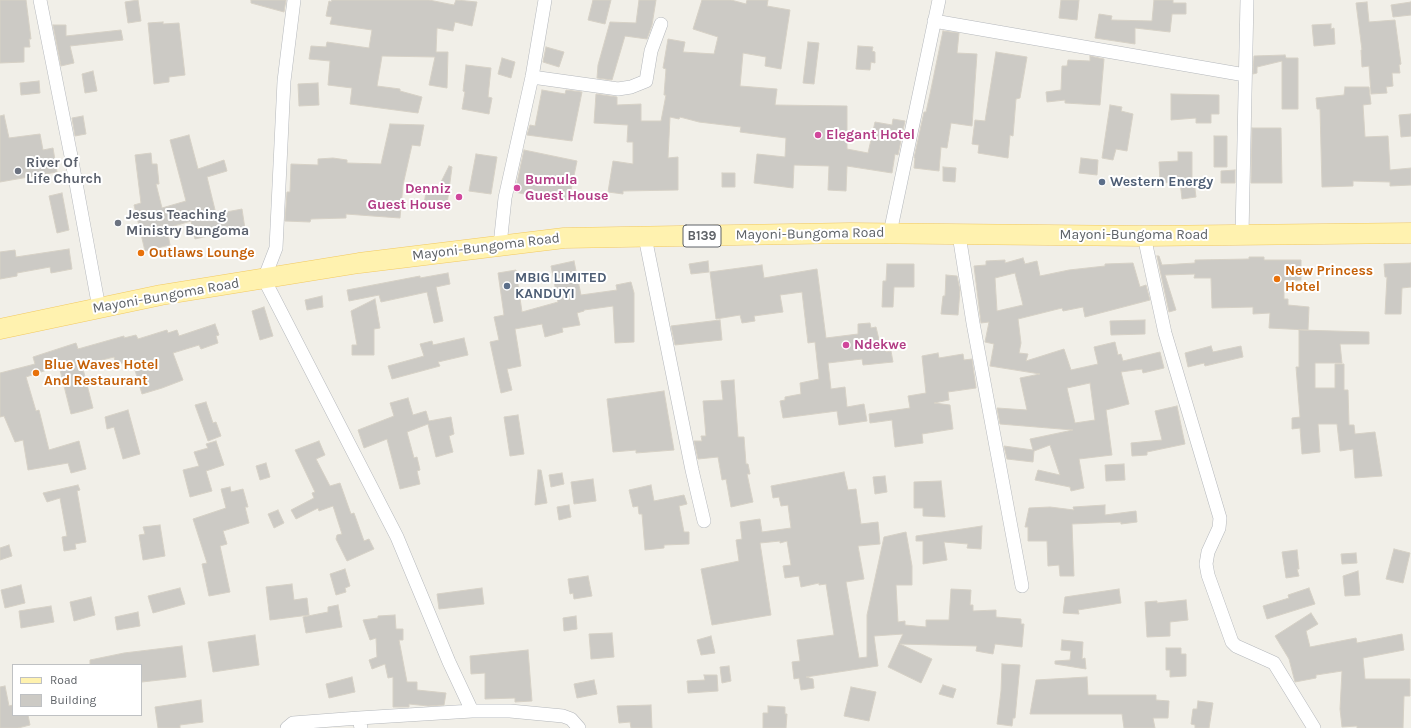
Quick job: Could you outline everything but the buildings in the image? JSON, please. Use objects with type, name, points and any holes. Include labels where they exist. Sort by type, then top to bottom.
[{"type":"main road","name":"Mayoni-Bungoma Road","points":[[0,328],[99,308],[359,263],[564,238],[890,233],[1144,236],[1242,234],[1411,234]]},
{"type":"street","points":[[40,0],[99,308]]},
{"type":"street","points":[[294,0],[284,81],[276,248],[264,279],[397,537],[448,662],[472,711]]},
{"type":"street","points":[[500,245],[505,198],[532,77],[545,0]]},
{"type":"street","points":[[890,233],[934,21],[940,0]]},
{"type":"street","points":[[1242,234],[1247,0]]},
{"type":"street","points":[[934,21],[1245,75]]},
{"type":"street","points":[[532,77],[618,89],[631,88],[646,82],[651,51],[661,24]]},
{"type":"street","points":[[959,235],[973,323],[1022,586]]},
{"type":"street","points":[[1144,236],[1165,333],[1220,518],[1219,528],[1208,552],[1206,564],[1220,612],[1232,642],[1236,646],[1269,659],[1279,668],[1314,728]]},
{"type":"street","points":[[645,237],[692,470],[704,521]]},
{"type":"street","points":[[287,728],[293,723],[360,723],[472,711],[510,711],[563,716],[571,719],[579,728]]},
{"type":"place","name":"Elegant Hotel","points":[[818,135]]},
{"type":"place","name":"River Of Life Church","points":[[18,171]]},
{"type":"place","name":"Western Energy","points":[[1102,182]]},
{"type":"place","name":"Bumula Guest House","points":[[517,188]]},
{"type":"place","name":"Denniz Guest House","points":[[459,197]]},
{"type":"place","name":"Jesus Teaching Ministry Bungoma","points":[[118,223]]},
{"type":"place","name":"Outlaws Lounge","points":[[141,253]]},
{"type":"place","name":"New Princess Hotel","points":[[1277,279]]},
{"type":"place","name":"MBIG LIMITED KANDUYI","points":[[507,286]]},
{"type":"place","name":"Ndekwe","points":[[846,345]]},
{"type":"place","name":"Blue Waves Hotel And Restaurant","points":[[36,373]]}]
